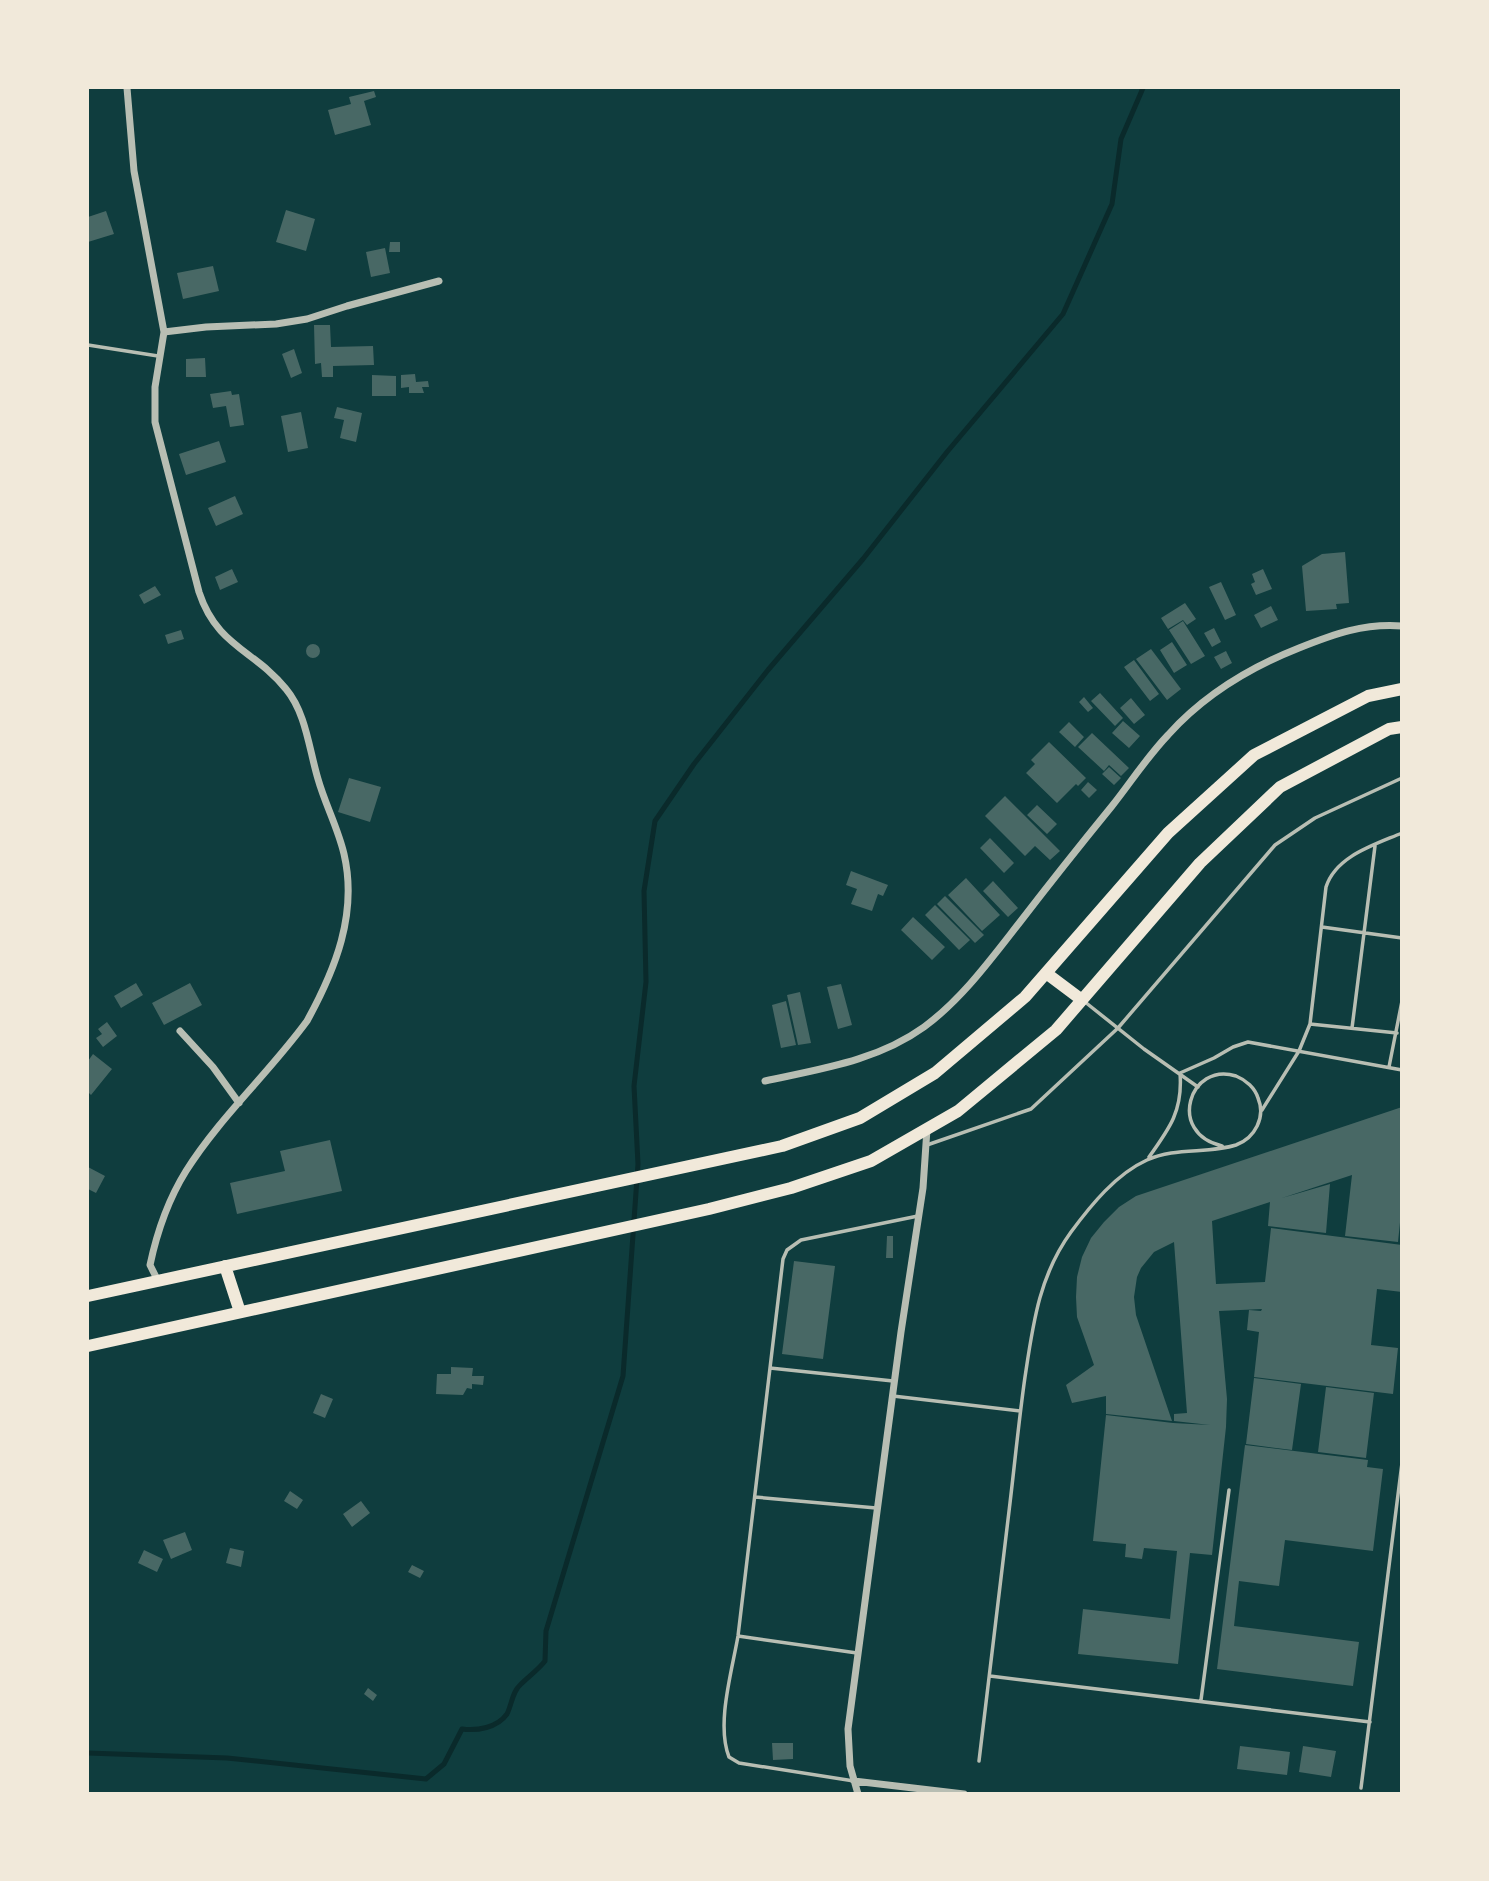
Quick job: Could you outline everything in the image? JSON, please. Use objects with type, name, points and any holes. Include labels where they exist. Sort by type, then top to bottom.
[{"type":"highway","points":[[88,1296],[782,1146],[860,1118],[935,1073],[1025,997],[1168,833],[1254,755],[1368,696],[1402,689]]},
{"type":"highway","points":[[88,1346],[709,1209],[791,1188],[871,1161],[958,1111],[1056,1030],[1200,863],[1280,787],[1389,729],[1402,727]]},
{"type":"highway","points":[[1045,973],[1082,1000]]},
{"type":"highway","points":[[225,1266],[240,1312]]},
{"type":"street","points":[[127,88],[134,171],[164,332],[154,405],[157,431],[203,604],[225,636],[277,679],[295,702],[322,792],[340,838],[347,876],[346,925],[341,946],[319,998],[307,1021],[288,1046],[187,1170],[164,1216],[150,1265],[158,1281]]},
{"type":"street","points":[[164,332],[276,324],[307,319],[439,281]]},
{"type":"street","points":[[765,1081],[840,1065],[880,1051],[922,1028],[942,1013],[1003,943],[1152,753],[1184,719],[1227,685],[1285,653],[1330,635],[1361,626],[1402,626]]},
{"type":"street","points":[[180,1031],[213,1067],[239,1103]]},
{"type":"street","points":[[858,1794],[850,1766],[848,1739],[876,1508],[926,1166],[927,1129]]},
{"type":"street","points":[[854,1781],[964,1794]]},
{"type":"lane","points":[[88,345],[159,356]]},
{"type":"lane","points":[[925,1145],[1031,1109],[1118,1028],[1275,845],[1315,818],[1402,778]]},
{"type":"lane","points":[[1261,1111],[1299,1051],[1310,1024],[1326,887],[1332,872],[1346,860],[1402,833]]},
{"type":"lane","points":[[1352,1028],[1375,845]]},
{"type":"lane","points":[[1322,927],[1402,938]]},
{"type":"lane","points":[[1082,1000],[1198,1087]]},
{"type":"lane","points":[[1389,1067],[1402,1001]]},
{"type":"lane","points":[[1310,1024],[1397,1033]]},
{"type":"lane","points":[[1180,1073],[1241,1043],[1258,1043],[1402,1070]]},
{"type":"lane","points":[[1148,1159],[1170,1127],[1179,1108],[1180,1073]]},
{"type":"lane","points":[[979,1761],[1020,1411],[1036,1305],[1044,1281],[1070,1234],[1106,1191],[1135,1167],[1148,1159],[1177,1152],[1234,1145],[1245,1140],[1259,1123],[1259,1100],[1246,1081],[1224,1074],[1213,1077],[1198,1087],[1189,1103],[1189,1115],[1200,1137],[1211,1144],[1222,1146]]},
{"type":"lane","points":[[854,1781],[739,1763],[729,1757],[724,1736],[727,1696],[738,1636],[783,1259],[792,1245],[815,1236],[918,1216]]},
{"type":"lane","points":[[770,1368],[894,1381]]},
{"type":"lane","points":[[893,1396],[1020,1411]]},
{"type":"lane","points":[[1361,1788],[1402,1463]]},
{"type":"lane","points":[[1201,1700],[1230,1490]]},
{"type":"lane","points":[[755,1497],[876,1508]]},
{"type":"lane","points":[[738,1636],[858,1653]]},
{"type":"lane","points":[[990,1676],[1370,1722]]},
{"type":"building","points":[[374,91],[376,97],[364,101],[371,125],[335,135],[328,110],[351,104],[349,97]]},
{"type":"building","points":[[286,210],[315,219],[306,251],[276,242]]},
{"type":"building","points":[[106,211],[114,234],[88,242],[88,217]]},
{"type":"building","points":[[390,242],[400,242],[400,252],[389,252]]},
{"type":"building","points":[[385,248],[390,273],[371,277],[366,252]]},
{"type":"building","points":[[213,266],[219,291],[183,299],[177,273]]},
{"type":"building","points":[[314,325],[330,325],[331,347],[373,346],[374,365],[333,366],[333,377],[322,377],[321,363],[315,364]]},
{"type":"building","points":[[294,349],[302,373],[291,378],[282,354]]},
{"type":"building","points":[[205,358],[206,377],[186,377],[186,359]]},
{"type":"building","points":[[415,374],[416,382],[428,381],[429,387],[422,387],[424,393],[409,393],[409,387],[401,388],[401,375]]},
{"type":"building","points":[[372,375],[396,376],[396,396],[372,396]]},
{"type":"building","points":[[231,391],[232,395],[239,394],[244,425],[230,427],[226,406],[213,408],[210,394]]},
{"type":"building","points":[[337,407],[362,413],[356,442],[340,438],[344,420],[334,418]]},
{"type":"building","points":[[301,412],[308,448],[288,452],[281,416]]},
{"type":"building","points":[[219,441],[226,462],[186,475],[179,454]]},
{"type":"building","points":[[235,496],[243,514],[216,526],[208,508]]},
{"type":"building","points":[[1345,552],[1349,603],[1336,604],[1337,609],[1306,611],[1302,566],[1322,554]]},
{"type":"building","points":[[232,569],[238,582],[220,590],[215,577]]},
{"type":"building","points":[[1263,569],[1272,589],[1256,595],[1251,584],[1255,582],[1252,574]]},
{"type":"building","points":[[1221,582],[1236,615],[1225,620],[1209,587]]},
{"type":"building","points":[[155,586],[161,595],[144,604],[139,595]]},
{"type":"building","points":[[1185,603],[1196,619],[1187,625],[1183,620],[1168,629],[1161,618]]},
{"type":"building","points":[[1271,606],[1278,620],[1261,628],[1254,615]]},
{"type":"building","points":[[1183,621],[1205,656],[1191,664],[1169,630]]},
{"type":"building","points":[[1214,628],[1221,642],[1212,647],[1204,633]]},
{"type":"building","points":[[181,630],[184,639],[168,644],[165,635]]},
{"type":"building","points":[[1172,642],[1187,665],[1174,673],[1160,650]]},
{"type":"building","points":[[313,644],[318,646],[318,656],[313,658],[308,656],[306,651],[308,646]]},
{"type":"building","points":[[1151,649],[1181,689],[1167,700],[1136,659]]},
{"type":"building","points":[[1226,651],[1232,663],[1221,669],[1214,657]]},
{"type":"building","points":[[1134,660],[1159,694],[1150,701],[1124,667]]},
{"type":"building","points":[[1100,693],[1123,718],[1115,726],[1091,701]]},
{"type":"building","points":[[1084,697],[1093,708],[1088,712],[1079,702]]},
{"type":"building","points":[[1131,698],[1145,715],[1134,724],[1120,708]]},
{"type":"building","points":[[1123,721],[1140,736],[1129,748],[1112,733]]},
{"type":"building","points":[[1069,722],[1084,737],[1075,747],[1059,732]]},
{"type":"building","points":[[1092,733],[1129,768],[1121,776],[1109,765],[1104,771],[1078,747]]},
{"type":"building","points":[[1049,742],[1086,778],[1057,803],[1026,773],[1035,764],[1031,760]]},
{"type":"building","points":[[1109,767],[1121,778],[1114,785],[1102,774]]},
{"type":"building","points":[[349,778],[381,787],[370,822],[338,812]]},
{"type":"building","points":[[1088,782],[1097,790],[1089,798],[1081,790]]},
{"type":"building","points":[[1005,796],[1060,851],[1050,860],[1035,846],[1025,856],[985,816]]},
{"type":"building","points":[[1037,805],[1057,824],[1047,834],[1027,815]]},
{"type":"building","points":[[990,838],[1014,863],[1004,873],[980,848]]},
{"type":"building","points":[[851,871],[888,885],[883,896],[878,894],[872,911],[851,904],[857,889],[846,885]]},
{"type":"building","points":[[966,878],[1000,915],[982,931],[948,895]]},
{"type":"building","points":[[993,881],[1018,908],[1008,917],[983,891]]},
{"type":"building","points":[[945,896],[984,935],[975,943],[937,904]]},
{"type":"building","points":[[935,905],[970,940],[959,950],[925,915]]},
{"type":"building","points":[[913,917],[945,947],[932,960],[901,930]]},
{"type":"building","points":[[136,983],[143,995],[121,1008],[114,996]]},
{"type":"building","points":[[190,983],[202,1005],[164,1025],[152,1003]]},
{"type":"building","points":[[841,984],[852,1025],[838,1029],[827,987]]},
{"type":"building","points":[[800,992],[811,1043],[798,1045],[787,995]]},
{"type":"building","points":[[786,1001],[796,1045],[781,1048],[772,1005]]},
{"type":"building","points":[[107,1022],[117,1036],[103,1047],[96,1038],[102,1034],[98,1029]]},
{"type":"building","points":[[93,1054],[112,1069],[91,1095],[88,1092],[88,1061]]},
{"type":"building","points":[[1402,1107],[1402,1203],[1398,1242],[1345,1236],[1352,1175],[1282,1198],[1330,1184],[1326,1233],[1268,1226],[1270,1202],[1212,1221],[1216,1284],[1265,1282],[1271,1228],[1402,1245],[1402,1292],[1377,1289],[1371,1345],[1398,1348],[1393,1394],[1254,1377],[1259,1332],[1247,1330],[1249,1310],[1262,1309],[1219,1311],[1227,1399],[1212,1555],[1190,1553],[1178,1664],[1078,1654],[1083,1609],[1170,1619],[1177,1551],[1144,1548],[1142,1559],[1125,1557],[1126,1544],[1093,1541],[1106,1415],[1210,1425],[1174,1421],[1174,1414],[1187,1413],[1174,1242],[1154,1252],[1141,1268],[1134,1297],[1136,1315],[1172,1421],[1106,1414],[1106,1396],[1072,1403],[1066,1385],[1094,1365],[1077,1317],[1076,1297],[1082,1257],[1091,1238],[1119,1207],[1136,1196]]},
{"type":"building","points":[[330,1140],[342,1191],[237,1214],[230,1183],[285,1171],[280,1151]]},
{"type":"building","points":[[88,1167],[105,1176],[96,1193],[88,1189]]},
{"type":"building","points":[[887,1236],[893,1236],[893,1258],[886,1258]]},
{"type":"building","points":[[794,1261],[835,1266],[823,1359],[782,1354]]},
{"type":"building","points":[[451,1367],[473,1368],[472,1376],[484,1376],[483,1385],[472,1384],[472,1389],[467,1388],[463,1395],[436,1394],[437,1374],[451,1374]]},
{"type":"building","points":[[1254,1378],[1301,1384],[1292,1450],[1246,1444]]},
{"type":"building","points":[[1326,1387],[1374,1393],[1366,1458],[1318,1452]]},
{"type":"building","points":[[321,1394],[333,1399],[325,1418],[313,1413]]},
{"type":"building","points":[[1245,1445],[1368,1460],[1367,1467],[1383,1469],[1373,1551],[1285,1540],[1279,1586],[1239,1581],[1234,1626],[1359,1642],[1353,1686],[1217,1669]]},
{"type":"building","points":[[290,1491],[303,1500],[297,1509],[284,1501]]},
{"type":"building","points":[[361,1501],[370,1513],[352,1527],[343,1514]]},
{"type":"building","points":[[185,1532],[192,1550],[171,1559],[163,1540]]},
{"type":"building","points":[[230,1548],[244,1551],[241,1567],[226,1563]]},
{"type":"building","points":[[144,1550],[163,1559],[157,1572],[138,1563]]},
{"type":"building","points":[[412,1565],[424,1571],[420,1578],[408,1572]]},
{"type":"building","points":[[368,1688],[377,1695],[373,1701],[364,1694]]},
{"type":"building","points":[[772,1743],[793,1743],[793,1759],[773,1760]]},
{"type":"building","points":[[1240,1746],[1290,1752],[1287,1775],[1237,1769]]},
{"type":"building","points":[[1303,1746],[1336,1751],[1331,1777],[1299,1772]]},
{"type":"waterway","points":[[88,1753],[227,1758],[426,1779],[444,1764],[462,1729],[486,1728],[503,1719],[518,1687],[545,1661],[546,1631],[623,1376],[638,1164],[634,1086],[646,982],[644,891],[655,821],[694,764],[768,670],[863,559],[947,452],[1063,314],[1112,204],[1121,139],[1143,88]]}]
